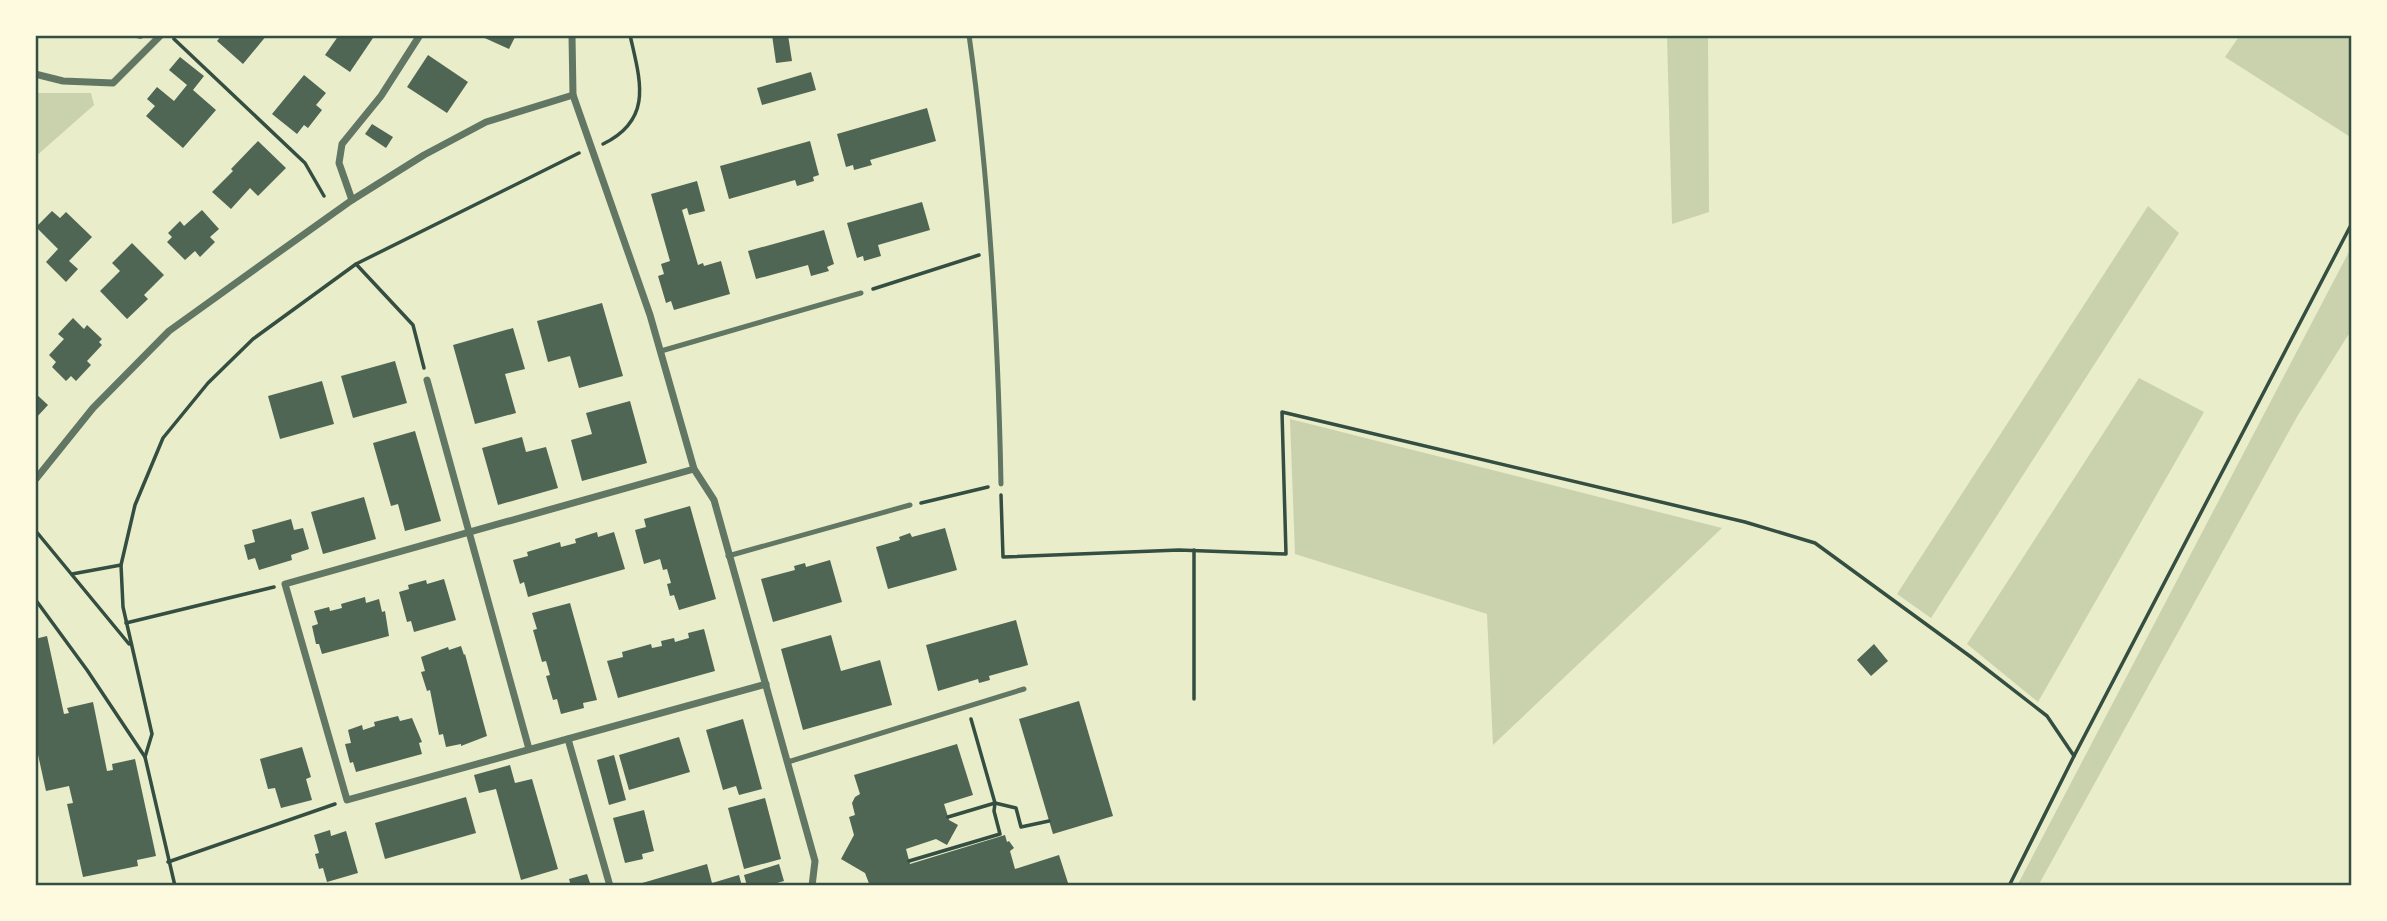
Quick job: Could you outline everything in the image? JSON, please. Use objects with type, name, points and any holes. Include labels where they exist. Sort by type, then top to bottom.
[{"type":"street","points":[[35,74],[63,81],[113,83],[161,35]]},
{"type":"street","points":[[352,200],[339,163],[342,144],[381,96],[420,35]]},
{"type":"street","points":[[572,35],[573,95],[661,351],[694,469],[714,500],[815,861],[812,886]]},
{"type":"street","points":[[35,480],[93,408],[169,331],[352,200],[424,155],[486,122],[573,95]]},
{"type":"street","points":[[427,380],[529,749]]},
{"type":"street","points":[[694,469],[285,584],[347,800],[766,684]]},
{"type":"street","points":[[568,739],[610,886]]},
{"type":"lane","points":[[969,35],[985,159],[999,358],[1001,484]]},
{"type":"lane","points":[[661,351],[861,293]]},
{"type":"lane","points":[[729,556],[910,505]]},
{"type":"lane","points":[[788,762],[1024,689]]},
{"type":"path","points":[[169,35],[305,163],[324,196]]},
{"type":"path","points":[[145,757],[152,734],[123,607],[121,565],[135,505],[163,438],[208,383],[253,339],[356,264],[470,209],[573,154],[609,141],[627,126],[640,104],[640,81],[631,37]]},
{"type":"path","points":[[2009,886],[2352,223]]},
{"type":"path","points":[[861,293],[990,251]]},
{"type":"path","points":[[356,264],[413,324],[427,380]]},
{"type":"path","points":[[910,505],[1001,484],[1003,557],[1194,550],[1286,554],[1282,412],[1745,522],[1815,543],[2047,716],[2074,756]]},
{"type":"path","points":[[35,530],[131,647]]},
{"type":"path","points":[[1194,550],[1194,699]]},
{"type":"path","points":[[72,575],[121,565]]},
{"type":"path","points":[[126,623],[285,584]]},
{"type":"path","points":[[35,599],[88,670],[145,757],[175,886]]},
{"type":"path","points":[[909,861],[1000,834],[994,811],[995,803],[968,706]]},
{"type":"path","points":[[168,862],[347,800]]},
{"type":"path","points":[[948,817],[995,803],[1016,808],[1021,827],[1049,821]]},
{"type":"green space","points":[[1667,35],[1708,35],[1709,212],[1672,224]]},
{"type":"green space","points":[[2240,35],[2352,35],[2352,138],[2225,57]]},
{"type":"green space","points":[[35,93],[91,93],[94,105],[35,157]]},
{"type":"green space","points":[[2148,206],[2179,233],[1931,618],[1897,594]]},
{"type":"green space","points":[[2352,246],[2352,329],[2298,415],[2038,886],[2017,886]]},
{"type":"green space","points":[[2139,378],[2204,412],[2038,702],[1967,644]]},
{"type":"green space","points":[[1290,419],[1722,528],[1493,745],[1487,614],[1295,554]]},
{"type":"building","points":[[222,35],[267,35],[243,64],[217,41]]},
{"type":"building","points":[[339,35],[369,35],[373,38],[350,72],[325,55]]},
{"type":"building","points":[[478,35],[516,35],[509,49]]},
{"type":"building","points":[[772,35],[788,35],[792,61],[776,63]]},
{"type":"building","points":[[428,55],[468,82],[447,113],[407,87]]},
{"type":"building","points":[[180,57],[204,76],[193,90],[216,110],[183,148],[146,116],[155,106],[147,99],[157,87],[174,101],[187,85],[169,70]]},
{"type":"building","points":[[811,72],[816,90],[762,105],[757,88]]},
{"type":"building","points":[[304,75],[326,93],[316,105],[322,110],[308,128],[304,125],[297,134],[272,114]]},
{"type":"building","points":[[927,108],[936,141],[870,160],[872,165],[854,170],[853,165],[846,167],[837,134]]},
{"type":"building","points":[[372,124],[393,137],[386,148],[365,134]]},
{"type":"building","points":[[258,141],[286,168],[258,196],[250,188],[231,209],[212,192]]},
{"type":"building","points":[[810,141],[819,175],[813,177],[814,181],[797,186],[795,180],[729,199],[720,166]]},
{"type":"building","points":[[697,181],[705,211],[689,215],[687,208],[682,210],[698,265],[721,261],[730,294],[674,310],[671,301],[666,303],[658,276],[664,274],[661,264],[670,261],[651,194]]},
{"type":"building","points":[[922,202],[930,230],[878,245],[881,256],[864,261],[863,256],[857,258],[847,223]]},
{"type":"building","points":[[202,210],[219,229],[210,237],[215,242],[200,257],[195,251],[185,260],[167,242],[172,237],[168,233],[180,221],[184,226]]},
{"type":"building","points":[[52,211],[60,218],[66,212],[92,237],[69,261],[78,269],[66,282],[46,262],[58,249],[36,227]]},
{"type":"building","points":[[824,230],[834,264],[827,267],[829,271],[811,276],[808,265],[756,279],[748,251]]},
{"type":"building","points":[[132,243],[164,275],[144,295],[148,299],[127,319],[100,291],[120,271],[112,263]]},
{"type":"building","points":[[602,303],[623,376],[579,388],[570,356],[548,362],[537,321]]},
{"type":"building","points":[[73,318],[84,329],[87,325],[102,339],[99,342],[102,345],[87,361],[91,365],[76,381],[71,376],[66,381],[52,367],[56,362],[49,355],[64,339],[58,334]]},
{"type":"building","points":[[513,328],[525,369],[505,374],[516,413],[475,424],[453,345]]},
{"type":"building","points":[[395,361],[407,403],[353,418],[341,376]]},
{"type":"building","points":[[322,381],[334,424],[280,439],[268,396]]},
{"type":"building","points":[[35,393],[48,405],[35,419]]},
{"type":"building","points":[[630,401],[647,463],[582,481],[571,440],[592,434],[586,413]]},
{"type":"building","points":[[415,431],[441,521],[405,531],[398,504],[391,506],[373,443]]},
{"type":"building","points":[[522,437],[526,452],[546,447],[558,488],[498,505],[482,448]]},
{"type":"building","points":[[364,497],[376,539],[323,554],[311,512]]},
{"type":"building","points":[[690,506],[716,599],[679,610],[674,595],[670,596],[667,584],[671,583],[667,569],[663,570],[660,559],[644,564],[635,530],[646,527],[644,519]]},
{"type":"building","points":[[291,519],[294,530],[303,528],[309,549],[291,555],[292,560],[259,570],[255,558],[248,560],[244,545],[255,542],[252,530]]},
{"type":"building","points":[[945,528],[957,570],[888,589],[876,547],[900,540],[899,537],[910,533],[912,537]]},
{"type":"building","points":[[597,532],[598,537],[614,532],[625,569],[528,597],[524,582],[520,584],[513,560],[528,556],[527,552],[560,542],[561,547],[576,543],[575,539]]},
{"type":"building","points":[[830,560],[842,602],[773,622],[761,579],[795,570],[794,566],[805,563],[806,567]]},
{"type":"building","points":[[444,579],[456,620],[414,632],[411,621],[407,622],[399,592],[409,589],[408,585],[426,580],[427,584]]},
{"type":"building","points":[[365,597],[366,603],[379,599],[382,612],[385,611],[389,636],[322,654],[319,644],[316,644],[312,626],[318,624],[314,611],[329,607],[330,611],[342,608],[341,604]]},
{"type":"building","points":[[570,603],[597,700],[583,703],[584,708],[561,714],[557,699],[553,700],[546,676],[550,675],[546,661],[542,662],[533,630],[537,629],[532,613]]},
{"type":"building","points":[[1016,620],[1028,665],[989,676],[990,680],[979,683],[978,679],[938,691],[926,645]]},
{"type":"building","points":[[704,629],[715,671],[618,698],[607,661],[623,657],[622,652],[651,644],[652,648],[662,646],[661,641],[674,638],[675,642],[689,638],[688,633]]},
{"type":"building","points":[[831,635],[841,671],[880,660],[892,705],[803,730],[781,649]]},
{"type":"building","points":[[47,636],[64,714],[69,713],[67,708],[93,702],[107,771],[113,770],[112,764],[135,759],[156,856],[137,860],[138,866],[83,877],[67,804],[73,803],[69,786],[46,791],[35,741],[35,639]]},
{"type":"building","points":[[1874,644],[1888,661],[1871,676],[1857,660]]},
{"type":"building","points":[[461,646],[487,736],[461,746],[446,747],[443,734],[439,735],[430,690],[427,691],[421,672],[425,671],[421,657],[448,647],[449,650]]},
{"type":"building","points":[[1079,701],[1113,816],[1053,834],[1019,719]]},
{"type":"building","points":[[398,716],[400,721],[412,718],[422,742],[419,743],[422,754],[356,772],[353,762],[350,763],[345,744],[351,743],[348,730],[362,725],[363,730],[375,726],[374,722]]},
{"type":"building","points":[[743,719],[762,789],[739,795],[736,786],[723,790],[706,730]]},
{"type":"building","points":[[679,737],[690,772],[629,790],[619,755]]},
{"type":"building","points":[[957,744],[973,795],[944,804],[949,820],[958,825],[947,845],[936,839],[906,849],[910,864],[1005,835],[1007,842],[1014,848],[1010,851],[1015,869],[1059,855],[1069,886],[870,886],[865,873],[841,859],[854,835],[849,817],[855,815],[852,803],[860,794],[854,775]]},
{"type":"building","points":[[302,747],[311,777],[306,779],[312,800],[281,808],[275,788],[268,789],[260,759]]},
{"type":"building","points":[[614,755],[626,800],[609,805],[597,760]]},
{"type":"building","points":[[510,765],[515,783],[532,779],[558,869],[521,880],[496,789],[479,793],[474,775]]},
{"type":"building","points":[[466,797],[476,833],[385,859],[375,823]]},
{"type":"building","points":[[765,798],[781,859],[744,869],[728,808]]},
{"type":"building","points":[[644,810],[654,851],[642,854],[643,859],[625,863],[613,818]]},
{"type":"building","points":[[330,830],[331,836],[346,831],[358,873],[327,882],[323,868],[319,869],[315,854],[319,853],[314,835]]},
{"type":"building","points":[[707,864],[712,883],[739,875],[742,886],[632,886]]},
{"type":"building","points":[[779,864],[784,881],[767,886],[747,886],[744,875]]},
{"type":"building","points":[[587,874],[591,886],[571,886],[569,879]]}]
